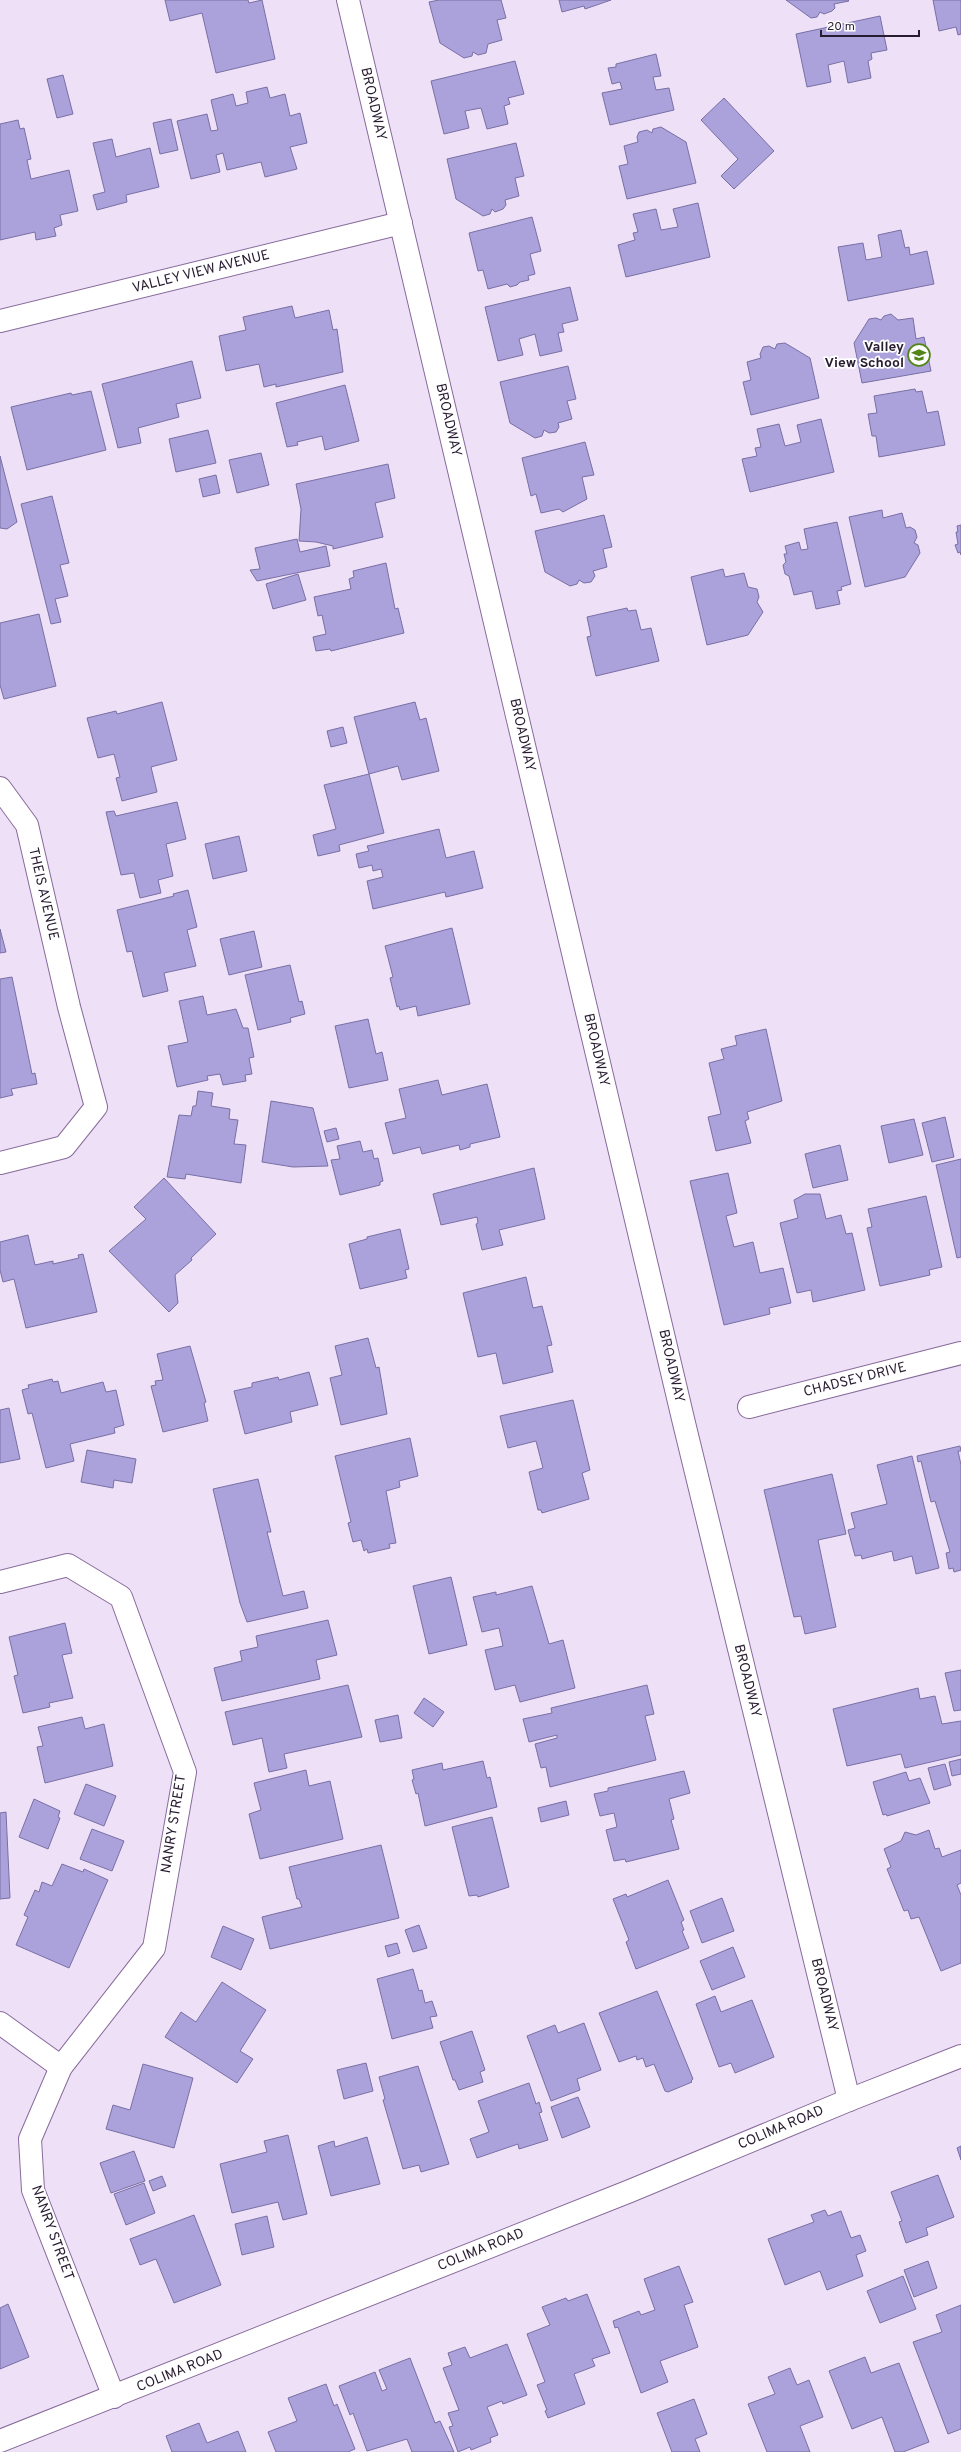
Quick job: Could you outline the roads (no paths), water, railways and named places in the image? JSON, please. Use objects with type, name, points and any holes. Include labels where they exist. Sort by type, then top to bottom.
[{"type":"street","name":"BROADWAY","points":[[348,0],[684,1423],[849,2100]]},
{"type":"street","name":"VALLEY VIEW AVENUE","points":[[0,321],[401,223]]},
{"type":"street","name":"THEIS AVENUE","points":[[0,788],[27,825],[69,1007],[96,1107],[64,1147],[0,1163]]},
{"type":"street","name":"CHADSEY DRIVE","points":[[749,1407],[961,1353]]},
{"type":"street","name":"NANRY STREET","points":[[0,1582],[68,1565],[121,1597],[184,1772],[154,1948],[61,2067],[30,2139],[33,2190],[114,2397]]},
{"type":"street","points":[[0,2023],[61,2067]]},
{"type":"street","name":"COLIMA ROAD","points":[[0,2441],[630,2191],[849,2100],[961,2056]]},
{"type":"place","name":"Valley View School","points":[[919,355]]}]
